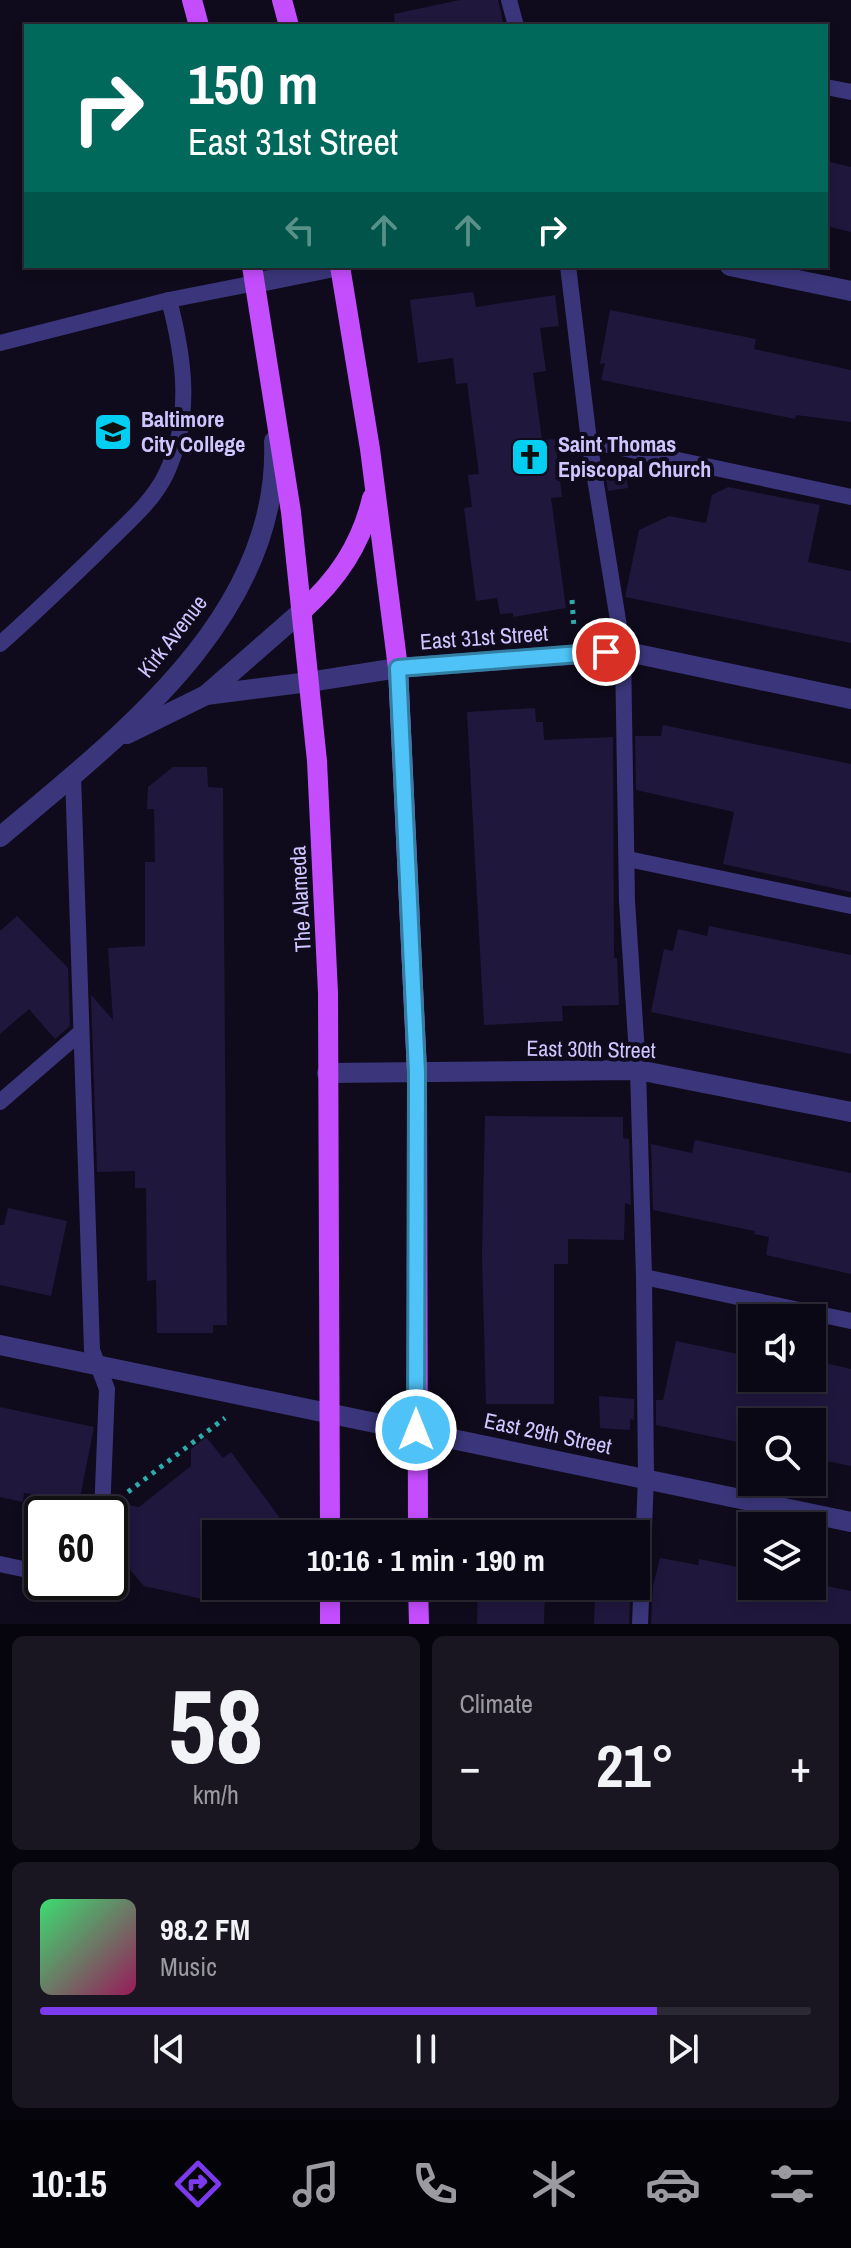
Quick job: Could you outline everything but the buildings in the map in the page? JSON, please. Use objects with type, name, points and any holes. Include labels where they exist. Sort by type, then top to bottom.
[{"type":"main road","points":[[192,0],[198,24]]},
{"type":"main road","points":[[282,0],[288,24]]},
{"type":"main road","points":[[340,268],[374,480],[398,668],[417,1072],[418,1520]]},
{"type":"main road","name":"The Alameda","points":[[254,274],[302,611],[320,814],[328,993],[330,1520]]},
{"type":"main road","points":[[302,611],[347,561],[366,522],[374,480]]},
{"type":"main road","points":[[330,1600],[330,1624]]},
{"type":"main road","points":[[418,1600],[419,1624]]},
{"type":"street","points":[[254,274],[318,268]]},
{"type":"street","points":[[740,268],[851,291]]},
{"type":"street","name":"Kirk Avenue","points":[[0,837],[120,737],[220,619],[264,526],[273,480],[272,386]]},
{"type":"street","name":"Kirk Avenue","points":[[120,737],[206,695],[302,611]]},
{"type":"street","name":"East 31st Street","points":[[309,682],[398,668],[623,651],[851,699]]},
{"type":"street","name":"Kirk Avenue","points":[[206,695],[309,682]]},
{"type":"street","name":"East 30th Street","points":[[327,1073],[638,1070],[851,1112]]},
{"type":"street","name":"East 29th Street","points":[[0,1345],[851,1522]]},
{"type":"lane","points":[[509,0],[521,24]]},
{"type":"lane","points":[[828,87],[851,92]]},
{"type":"lane","points":[[568,268],[589,441],[623,651],[644,1277],[646,1478],[640,1624]]},
{"type":"lane","points":[[0,343],[169,300],[254,274]]},
{"type":"lane","points":[[0,644],[42,608],[144,506],[166,474],[178,437],[185,376],[169,300]]},
{"type":"lane","points":[[589,441],[851,497]]},
{"type":"lane","points":[[73,775],[92,1350],[107,1389],[103,1496]]},
{"type":"lane","points":[[628,859],[851,906]]},
{"type":"lane","points":[[0,1102],[81,1032]]},
{"type":"lane","points":[[644,1277],[851,1321]]},
{"type":"lane","points":[[0,1564],[24,1569]]},
{"type":"path","points":[[572,600],[574,633]]},
{"type":"path","points":[[124,1496],[226,1417]]},
{"type":"place","name":"Baltimore City College","points":[[113,432]]},
{"type":"place","name":"Saint Thomas Episcopal Church","points":[[530,457]]},
{"type":"route","points":[[416,1430],[417,1072],[398,668],[606,652]]}]
